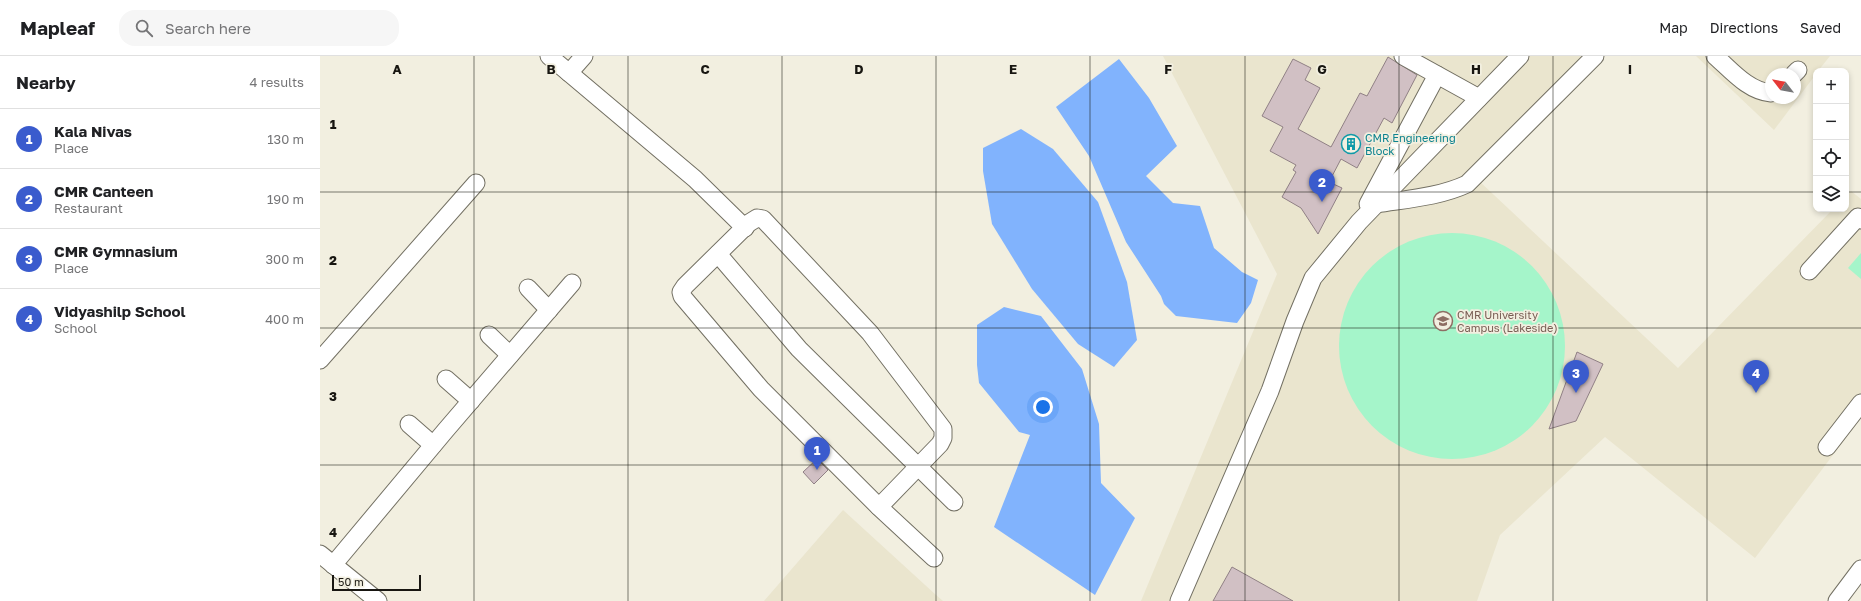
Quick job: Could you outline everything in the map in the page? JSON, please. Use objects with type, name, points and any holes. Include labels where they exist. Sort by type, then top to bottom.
[{"type":"street","points":[[549,56],[695,179],[745,228]]},
{"type":"street","points":[[569,73],[584,56]]},
{"type":"street","points":[[1403,56],[1479,98]]},
{"type":"street","points":[[1179,601],[1270,391],[1305,294],[1320,268],[1359,222],[1520,56]]},
{"type":"street","points":[[1376,204],[1430,196],[1467,184],[1595,56]]},
{"type":"street","points":[[1715,56],[1753,88],[1765,92]]},
{"type":"street","points":[[1359,222],[1437,75]]},
{"type":"street","points":[[320,360],[476,183]]},
{"type":"street","points":[[1809,271],[1858,217],[1861,220]]},
{"type":"street","points":[[879,507],[940,444],[943,438],[943,429],[870,333],[763,219],[757,218],[685,286],[681,292],[682,296],[761,389],[879,507],[934,558]]},
{"type":"street","points":[[718,254],[799,349],[954,502]]},
{"type":"street","points":[[333,565],[433,445],[572,283]]},
{"type":"street","points":[[528,288],[549,310]]},
{"type":"street","points":[[489,335],[510,355]]},
{"type":"street","points":[[446,379],[471,401]]},
{"type":"street","points":[[1827,447],[1861,403]]},
{"type":"street","points":[[409,424],[433,445]]},
{"type":"street","points":[[320,554],[378,601]]},
{"type":"street","points":[[1837,601],[1861,569]]},
{"type":"shaded area","name":"CMR University Campus (Lakeside)","points":[[1163,56],[1604,56],[1478,180],[1678,368],[1830,212],[1849,212],[1849,193],[1851,191],[1861,199],[1861,418],[1755,558],[1605,437],[1500,535],[1477,601],[1141,601],[1277,274]]},
{"type":"shaded area","points":[[1696,56],[1830,56],[1820,68],[1813,68],[1813,78],[1801,94],[1801,68],[1765,68],[1765,104],[1794,104],[1774,130]]},
{"type":"shaded area","points":[[843,510],[936,595],[943,601],[764,601]]},
{"type":"green space","points":[[1441,233],[1463,233],[1495,241],[1515,252],[1532,266],[1546,283],[1557,303],[1563,324],[1565,346],[1563,368],[1557,389],[1546,409],[1532,426],[1515,440],[1495,451],[1463,459],[1441,459],[1409,451],[1399,446],[1380,433],[1365,418],[1358,409],[1347,389],[1339,357],[1339,335],[1347,303],[1352,293],[1365,274],[1380,259],[1389,252],[1409,241]]},
{"type":"green space","points":[[1861,253],[1861,279],[1848,268]]},
{"type":"water","points":[[1119,59],[1149,98],[1177,146],[1146,176],[1173,203],[1200,206],[1214,248],[1242,272],[1258,280],[1251,303],[1237,323],[1176,316],[1164,304],[1161,296],[1126,242],[1089,156],[1056,107]]},
{"type":"water","points":[[1021,129],[1053,149],[1098,202],[1127,282],[1137,340],[1114,367],[1078,344],[1032,289],[992,224],[983,171],[983,148]]},
{"type":"water","points":[[1004,307],[1041,316],[1082,369],[1099,424],[1101,483],[1135,518],[1095,595],[994,527],[1030,435],[1019,432],[979,383],[977,365],[977,325]]},
{"type":"building","name":"CMR Engineering Block","points":[[1388,57],[1417,75],[1392,123],[1384,118],[1357,168],[1341,159],[1329,182],[1342,188],[1318,234],[1301,208],[1282,197],[1296,172],[1293,170],[1296,165],[1270,151],[1283,127],[1262,116],[1293,59],[1311,68],[1305,80],[1320,88],[1298,129],[1331,147],[1360,93],[1367,96]]},
{"type":"building","points":[[1577,352],[1603,364],[1576,421],[1549,429]]},
{"type":"building","points":[[817,459],[828,470],[814,484],[803,472]]},
{"type":"building","points":[[1232,567],[1293,601],[1213,601]]},
{"type":"place","name":"CMR Engineering Block","points":[[1351,144]]},
{"type":"place","name":"CMR Canteen","points":[[1322,202]]},
{"type":"place","name":"CMR University Campus (Lakeside)","points":[[1443,321]]},
{"type":"place","name":"CMR Gymnasium","points":[[1576,393]]},
{"type":"place","name":"Vidyashilp School","points":[[1756,393]]},
{"type":"place","name":"Kala Nivas","points":[[817,470]]}]
